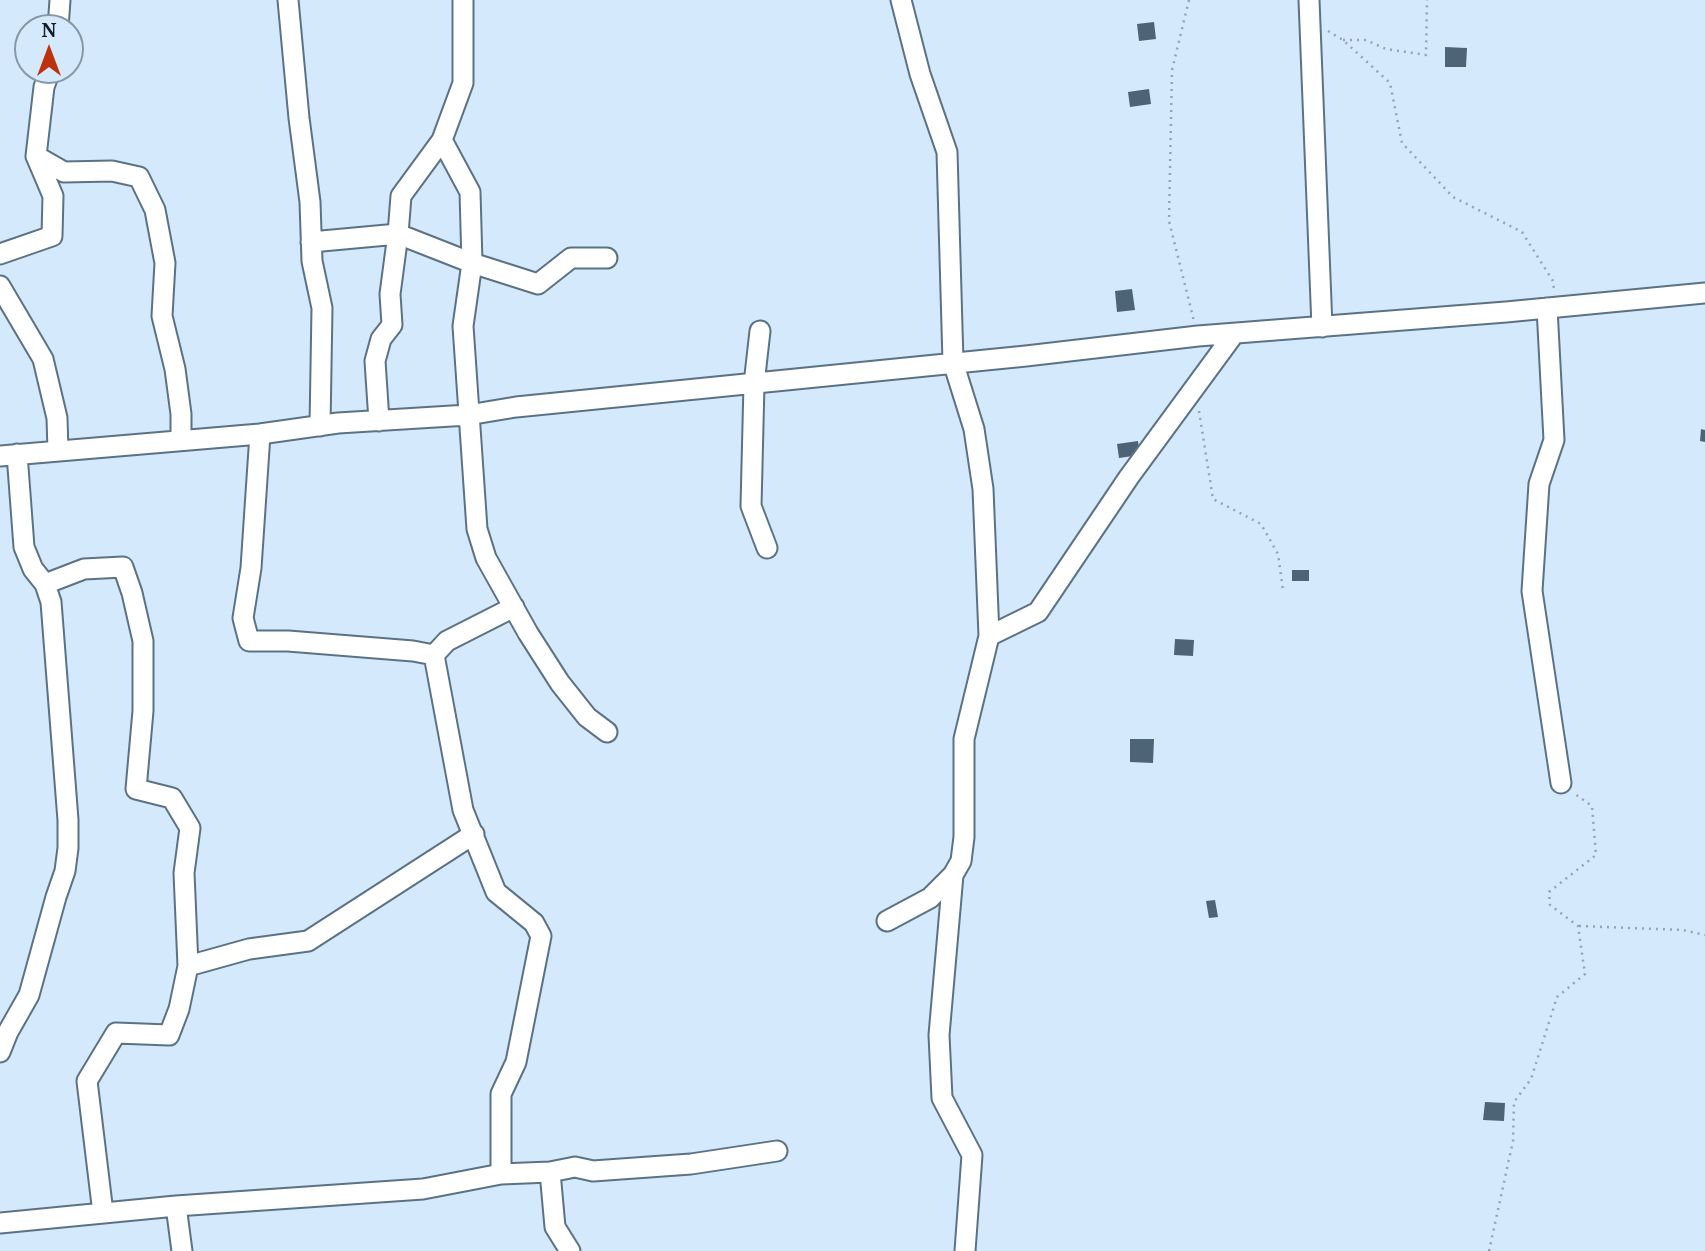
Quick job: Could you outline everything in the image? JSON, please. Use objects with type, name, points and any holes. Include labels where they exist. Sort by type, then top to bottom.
[{"type":"street","points":[[288,0],[310,202],[312,261],[322,308],[320,426]]},
{"type":"street","points":[[379,421],[375,361],[380,339],[392,325],[390,294],[401,196],[442,140],[463,83],[463,0]]},
{"type":"street","points":[[887,920],[930,898],[953,875],[961,861],[964,838],[964,739],[989,636],[983,489],[974,429],[953,362],[947,152],[920,74],[901,0]]},
{"type":"street","points":[[1309,0],[1322,327]]},
{"type":"street","points":[[0,254],[52,236],[52,196],[36,156],[45,84]]},
{"type":"street","points":[[442,140],[470,192],[472,263],[463,326],[477,529],[486,558],[561,683],[587,717],[607,732]]},
{"type":"street","points":[[36,156],[64,172],[112,171],[139,177],[155,210],[165,263],[162,317],[175,369],[181,414],[181,440]]},
{"type":"street","points":[[312,242],[398,234],[472,263],[538,284],[571,258],[607,258]]},
{"type":"street","points":[[0,286],[43,359],[57,418],[58,451]]},
{"type":"street","points":[[0,1052],[29,995],[55,897],[65,871],[68,848],[51,602],[45,584],[33,569],[24,547],[9,455],[468,415],[516,407],[1198,336],[1705,293]]},
{"type":"street","points":[[1551,308],[1554,440],[1539,484],[1532,592],[1561,783]]},
{"type":"street","points":[[760,331],[754,384],[751,506],[767,548]]},
{"type":"street","points":[[989,636],[1038,612],[1129,477],[1234,334]]},
{"type":"street","points":[[260,433],[251,568],[243,618],[249,641],[288,641],[435,655]]},
{"type":"street","points":[[45,584],[84,569],[123,567],[143,641],[143,711],[136,789],[172,798],[190,828],[184,873],[188,966],[179,1009],[169,1035],[116,1034],[87,1081],[103,1213]]},
{"type":"street","points":[[435,655],[447,641],[514,607]]},
{"type":"street","points":[[435,655],[463,810],[496,892],[534,923],[541,936],[516,1062],[501,1094],[501,1174]]},
{"type":"street","points":[[188,966],[249,949],[308,941],[474,834]]},
{"type":"street","points":[[953,875],[939,1035],[942,1098],[972,1155],[965,1251]]},
{"type":"street","points":[[0,1223],[176,1206],[423,1189],[501,1174],[550,1172],[576,1167],[593,1171],[691,1164],[778,1151]]},
{"type":"street","points":[[550,1172],[555,1227],[570,1251]]},
{"type":"street","points":[[176,1206],[182,1251]]},
{"type":"path","points":[[1189,0],[1172,70],[1169,221],[1198,336]]},
{"type":"path","points":[[1343,40],[1366,40],[1385,50],[1426,55],[1427,0]]},
{"type":"path","points":[[1310,21],[1343,40],[1390,83],[1402,143],[1453,197],[1522,232],[1553,281],[1551,308]]},
{"type":"path","points":[[1196,385],[1213,499],[1261,524],[1278,554],[1283,590]]},
{"type":"path","points":[[1561,783],[1592,806],[1596,855],[1549,892],[1550,905],[1578,926],[1683,930],[1705,935]]},
{"type":"path","points":[[1489,1251],[1513,1141],[1514,1101],[1531,1079],[1557,997],[1585,974],[1578,926]]},
{"type":"building","points":[[1154,22],[1156,39],[1139,41],[1137,24]]},
{"type":"building","points":[[1445,47],[1467,48],[1466,67],[1445,67]]},
{"type":"building","points":[[1149,89],[1151,104],[1130,107],[1128,92]]},
{"type":"building","points":[[1132,289],[1135,310],[1117,312],[1115,291]]},
{"type":"building","points":[[1701,429],[1705,430],[1705,442],[1700,441]]},
{"type":"building","points":[[1138,441],[1140,455],[1119,458],[1117,444]]},
{"type":"building","points":[[1292,570],[1309,570],[1309,581],[1292,581]]},
{"type":"building","points":[[1175,639],[1194,640],[1193,656],[1174,655]]},
{"type":"building","points":[[1130,739],[1154,739],[1153,763],[1130,762]]},
{"type":"building","points":[[1215,900],[1218,917],[1209,918],[1206,901]]},
{"type":"building","points":[[1485,1102],[1505,1103],[1504,1121],[1483,1120]]}]
